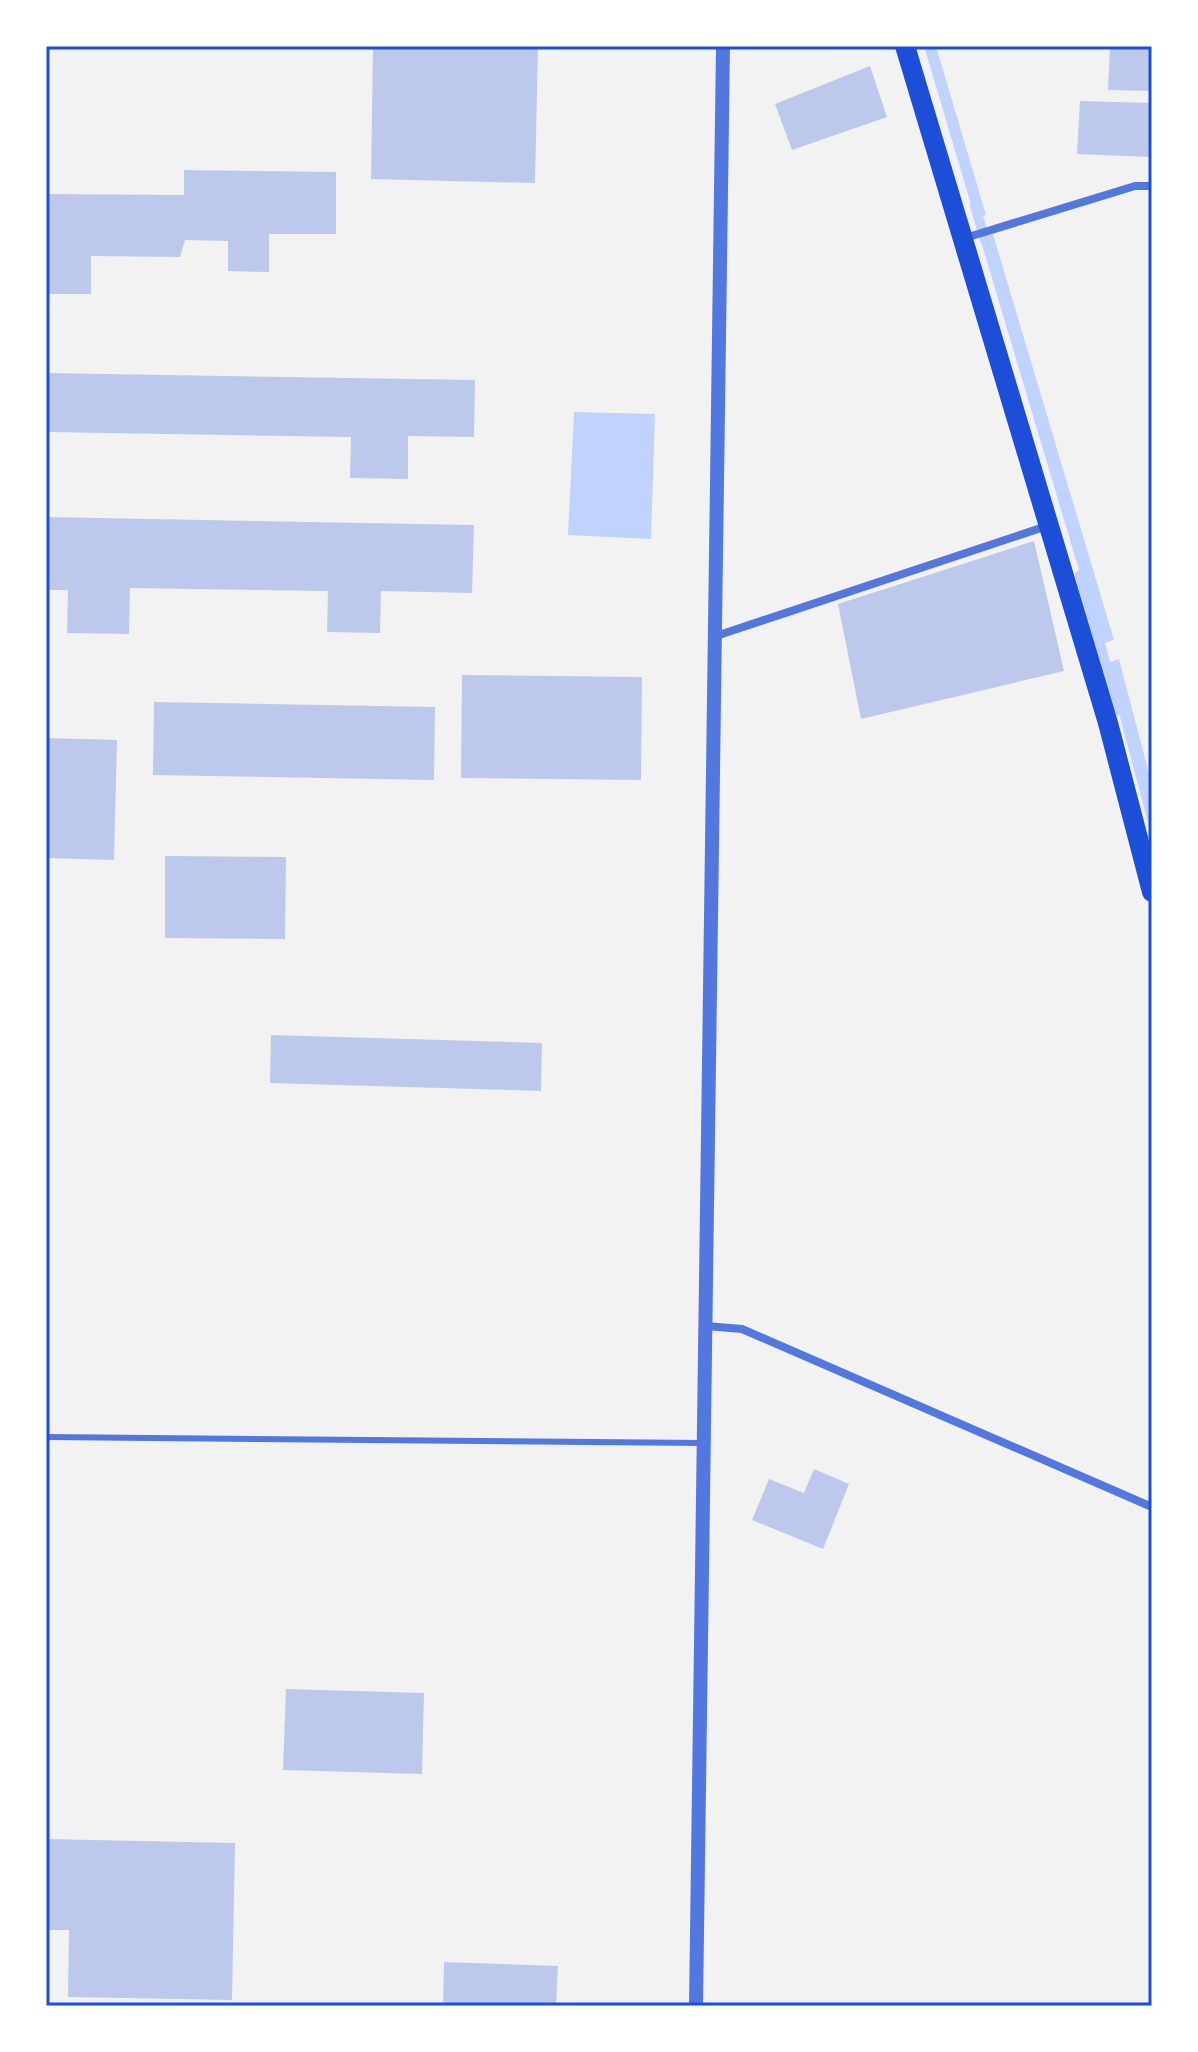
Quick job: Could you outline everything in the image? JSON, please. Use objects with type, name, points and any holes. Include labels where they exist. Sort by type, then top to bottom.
[{"type":"main road","points":[[905,46],[1108,723],[1152,892]]},
{"type":"street","points":[[696,2006],[723,46]]},
{"type":"street","points":[[964,238],[1135,186],[1152,186]]},
{"type":"street","points":[[716,636],[1048,526]]},
{"type":"street","points":[[706,1326],[742,1329],[1152,1507]]},
{"type":"lane","points":[[46,1437],[704,1443]]},
{"type":"water","points":[[924,46],[936,46],[986,215],[975,218]]},
{"type":"water","points":[[993,234],[1114,640],[1101,644],[980,238]]},
{"type":"water","points":[[574,412],[655,414],[651,539],[568,535]]},
{"type":"water","points":[[1119,659],[1152,785],[1152,838],[1106,664]]},
{"type":"building","points":[[373,46],[538,46],[535,183],[371,179]]},
{"type":"building","points":[[1110,46],[1152,46],[1152,91],[1108,90]]},
{"type":"building","points":[[870,66],[887,117],[792,150],[775,104]]},
{"type":"building","points":[[1080,101],[1152,103],[1152,157],[1077,154]]},
{"type":"building","points":[[184,170],[336,172],[336,234],[269,234],[269,272],[228,271],[228,241],[185,240],[180,257],[91,256],[91,294],[46,294],[46,194],[184,195]]},
{"type":"building","points":[[46,373],[475,380],[474,437],[408,436],[408,479],[350,478],[351,437],[46,432]]},
{"type":"building","points":[[46,517],[474,525],[472,593],[381,591],[380,633],[327,632],[328,591],[130,588],[129,634],[67,633],[68,590],[46,590]]},
{"type":"building","points":[[1034,541],[1064,671],[861,719],[838,604]]},
{"type":"building","points":[[462,675],[642,677],[641,780],[461,778]]},
{"type":"building","points":[[154,702],[435,707],[434,780],[153,775]]},
{"type":"building","points":[[46,738],[117,740],[114,860],[46,858]]},
{"type":"building","points":[[165,856],[286,857],[285,939],[165,938]]},
{"type":"building","points":[[271,1035],[542,1043],[541,1091],[270,1083]]},
{"type":"building","points":[[814,1469],[849,1484],[823,1549],[752,1520],[769,1479],[804,1493]]},
{"type":"building","points":[[286,1689],[424,1693],[422,1774],[283,1770]]},
{"type":"building","points":[[46,1839],[235,1843],[232,2000],[68,1997],[69,1930],[46,1930]]},
{"type":"building","points":[[444,1962],[558,1966],[556,2006],[443,2006]]},
{"type":"waterway","points":[[975,206],[985,240]]},
{"type":"waterway","points":[[1080,575],[1119,710]]}]
